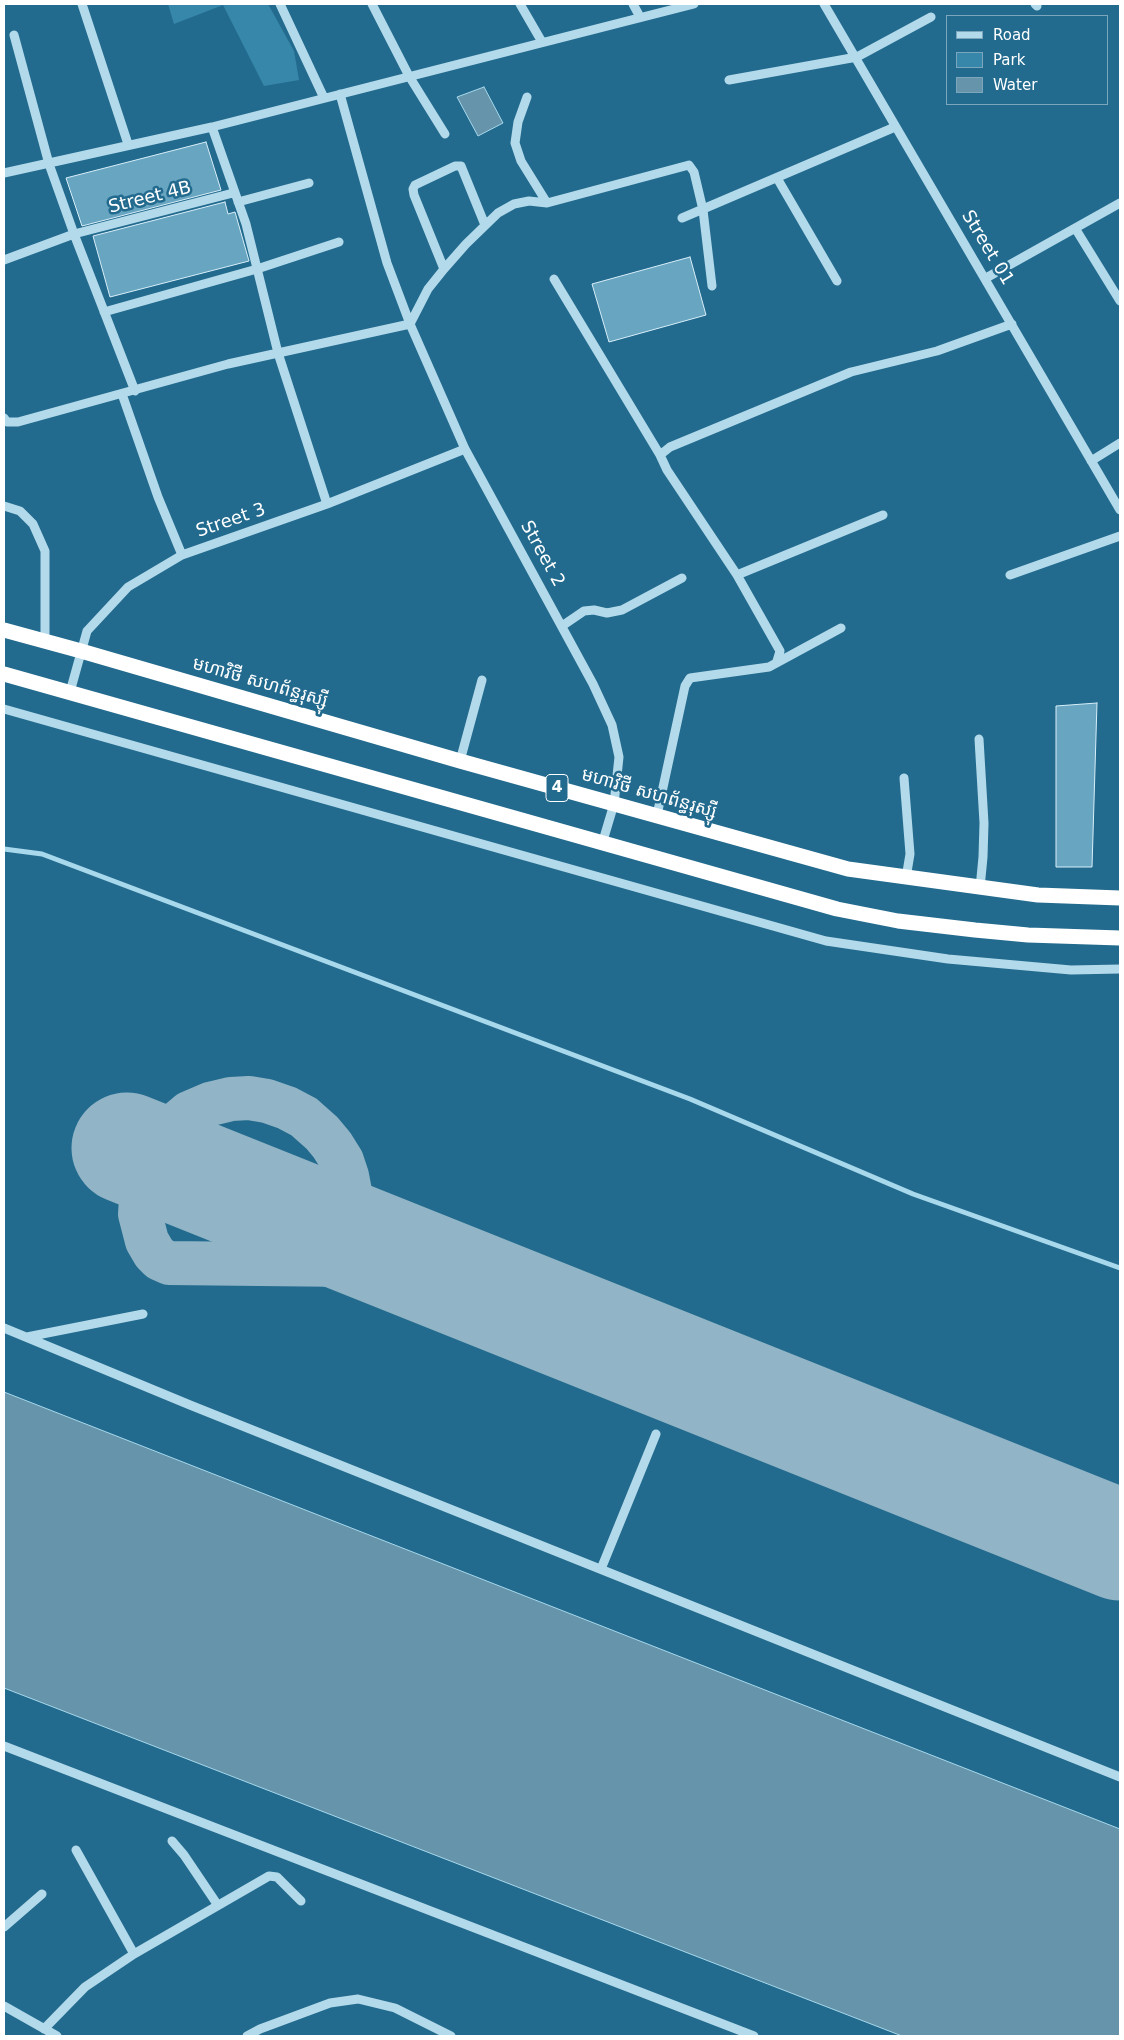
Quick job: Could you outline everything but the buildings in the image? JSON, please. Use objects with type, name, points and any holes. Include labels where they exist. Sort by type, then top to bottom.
[{"type":"highway","name":"មហាវិថី សហព័ន្ធរុស្ស៊ី","points":[[4,630],[848,870],[980,888],[1048,895],[1120,898]]},
{"type":"highway","name":"4","points":[[4,674],[837,909],[898,921],[1028,935],[1120,938]]},
{"type":"street","points":[[82,4],[128,144]]},
{"type":"street","points":[[280,4],[324,98]]},
{"type":"street","points":[[372,4],[409,76],[445,134]]},
{"type":"street","points":[[520,4],[542,42]]},
{"type":"street","points":[[633,4],[640,17]]},
{"type":"street","points":[[4,173],[128,144],[212,127],[694,4]]},
{"type":"street","name":"Street 01","points":[[824,4],[857,57],[895,127],[986,278],[1120,510]]},
{"type":"street","points":[[729,80],[857,57],[931,17]]},
{"type":"street","points":[[14,35],[49,164],[135,391]]},
{"type":"street","name":"Street 2","points":[[340,94],[387,262],[410,324],[465,449],[593,684],[612,725],[619,757],[614,804],[602,844]]},
{"type":"street","points":[[527,98],[518,122],[515,143],[521,161],[547,203]]},
{"type":"street","points":[[212,127],[236,197],[257,269],[278,353],[327,504]]},
{"type":"street","points":[[682,218],[895,127]]},
{"type":"street","points":[[4,418],[8,422],[18,422],[228,364],[410,324],[428,289],[444,269],[498,213],[514,204],[530,201],[547,203],[688,165],[694,172],[703,210],[712,286]]},
{"type":"street","points":[[444,269],[414,196],[413,189],[415,184],[455,166],[461,166],[485,225]]},
{"type":"street","points":[[777,178],[837,282]]},
{"type":"street","name":"Street 4B","points":[[4,260],[74,234],[236,197],[308,184]]},
{"type":"street","points":[[986,278],[1120,203]]},
{"type":"street","points":[[1075,228],[1120,301]]},
{"type":"street","points":[[104,312],[257,269],[339,242]]},
{"type":"street","points":[[554,279],[660,455],[667,470],[737,574],[780,651],[777,661]]},
{"type":"street","points":[[660,455],[670,447],[851,372],[937,351],[1012,324]]},
{"type":"street","points":[[122,394],[158,497],[182,555]]},
{"type":"street","points":[[1091,460],[1120,443]]},
{"type":"street","name":"Street 3","points":[[70,692],[87,630],[128,587],[182,555],[327,504],[465,449]]},
{"type":"street","points":[[4,506],[20,511],[33,524],[45,551],[45,641]]},
{"type":"street","points":[[737,574],[883,515]]},
{"type":"street","points":[[1010,575],[1120,536]]},
{"type":"street","points":[[562,626],[584,612],[594,610],[607,613],[622,610],[682,578]]},
{"type":"street","points":[[657,816],[684,686],[690,678],[769,667],[841,628]]},
{"type":"street","points":[[460,761],[482,680]]},
{"type":"street","points":[[4,709],[826,941],[948,959],[1071,970],[1120,969]]},
{"type":"street","points":[[978,739],[984,823],[984,857],[980,888]]},
{"type":"street","points":[[904,778],[910,854],[906,878]]},
{"type":"street","points":[[26,1337],[142,1314]]},
{"type":"street","points":[[4,1328],[1120,1777]]},
{"type":"street","points":[[601,1569],[656,1434]]},
{"type":"street","points":[[4,1746],[754,2036]]},
{"type":"street","points":[[172,1841],[184,1855],[217,1904]]},
{"type":"street","points":[[76,1850],[134,1954]]},
{"type":"street","points":[[44,2029],[85,1987],[134,1954],[217,1904],[272,1875],[301,1901]]},
{"type":"street","points":[[4,1927],[42,1894]]},
{"type":"street","points":[[247,2036],[260,2028],[330,2003],[358,1999],[395,2008],[450,2036]]},
{"type":"street","points":[[4,2006],[56,2036]]},
{"type":"green space","points":[[168,4],[268,4],[294,51],[299,80],[264,86],[223,5],[174,24]]},
{"type":"water","points":[[484,87],[503,123],[478,136],[457,97]]},
{"type":"water","points":[[4,1392],[1120,1829],[1120,2036],[902,2036],[4,1688]]},
{"type":"waterway","points":[[4,849],[42,854],[690,1099],[913,1194],[1120,1268]]},
{"type":"taxiway","points":[[413,1262],[359,1217],[352,1202],[342,1161],[332,1145],[304,1117],[287,1108],[267,1101],[249,1098],[231,1099],[210,1104],[189,1113],[176,1124],[157,1144],[150,1157],[142,1185],[140,1214],[147,1241],[154,1253],[160,1259],[169,1263],[350,1265],[431,1270]]},
{"type":"runway","points":[[127,1148],[1120,1545]]}]
